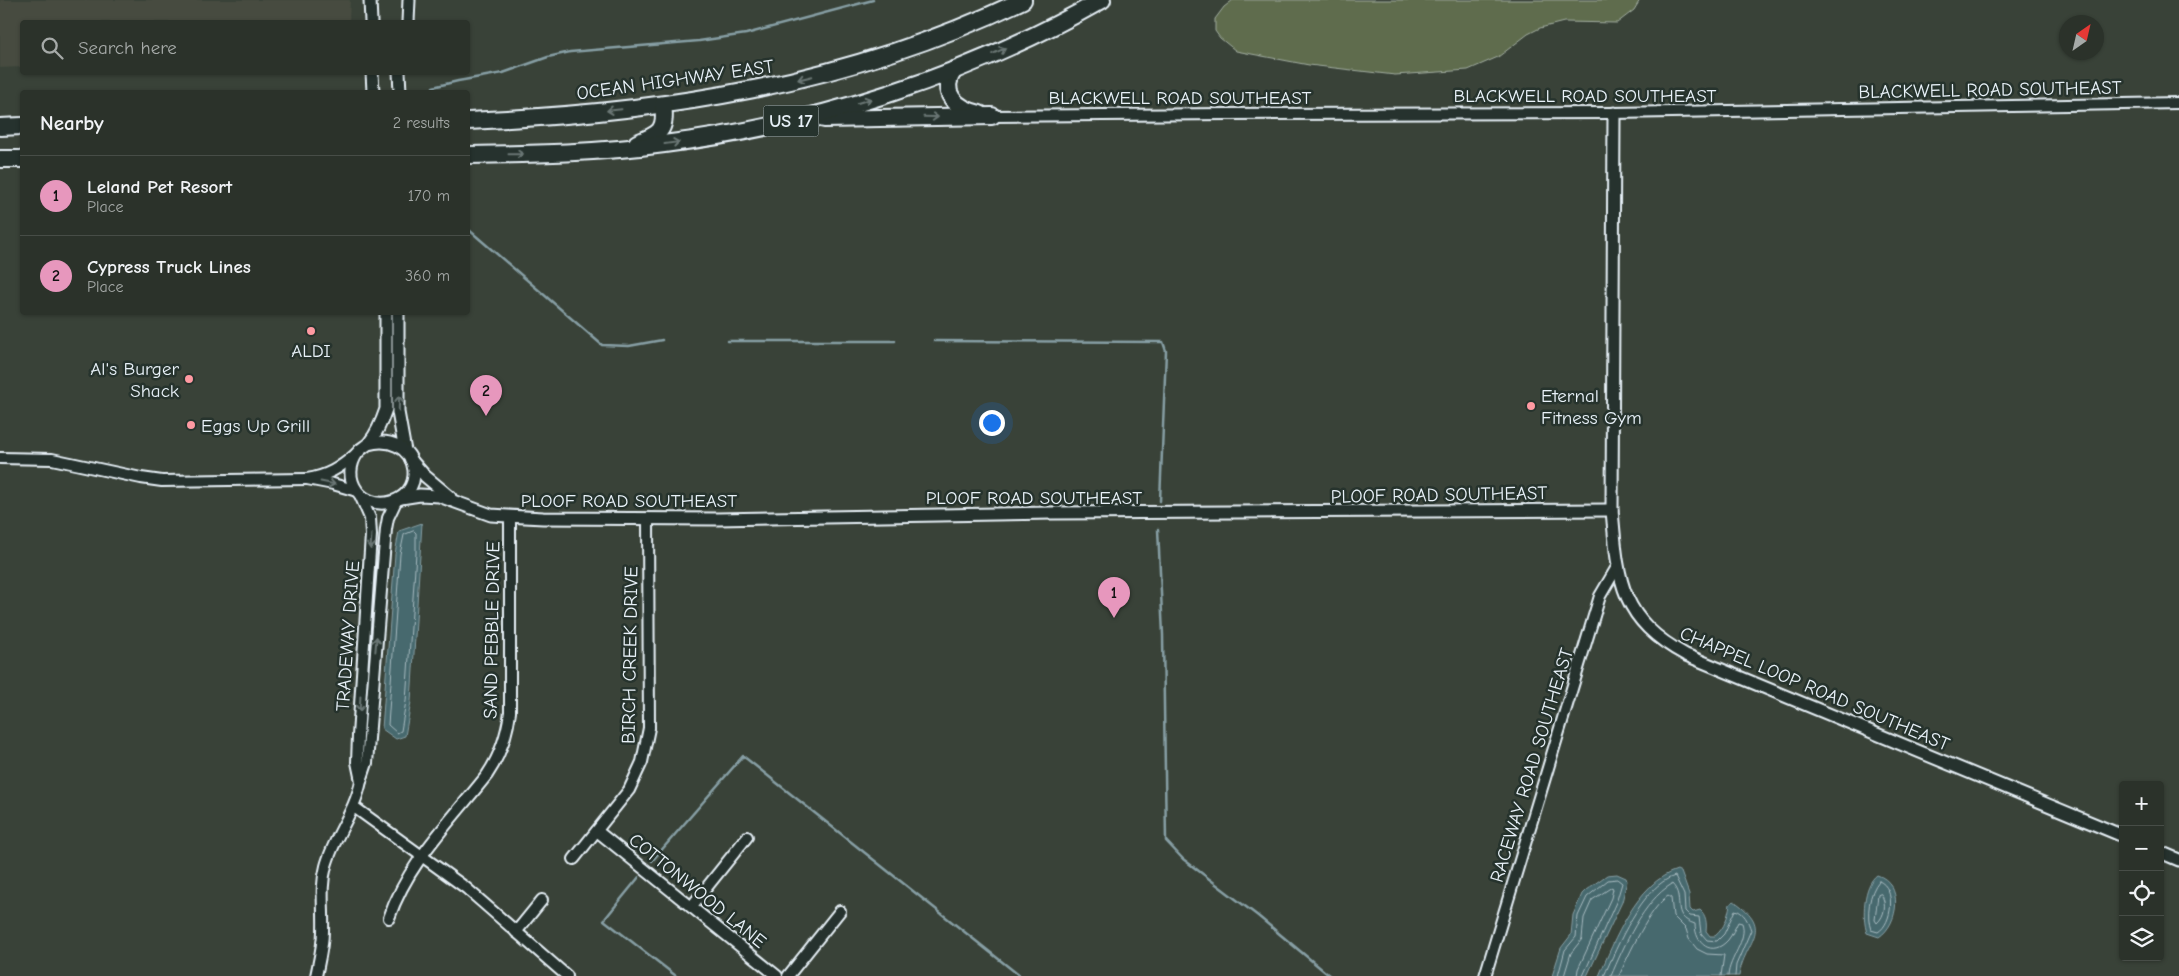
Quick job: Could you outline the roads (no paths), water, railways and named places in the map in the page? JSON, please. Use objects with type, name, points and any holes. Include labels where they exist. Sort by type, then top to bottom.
[{"type":"highway","points":[[986,18],[1002,0]]},
{"type":"highway","name":"OCEAN HIGHWAY EAST","points":[[470,121],[540,118],[727,96],[804,79],[918,43],[986,18],[1023,0]]},
{"type":"highway","name":"US 17","points":[[470,155],[623,148],[703,138],[795,120],[862,102],[954,70],[1021,41],[1102,0]]},
{"type":"highway","points":[[954,70],[947,84],[950,96],[965,109],[992,116]]},
{"type":"highway","points":[[623,148],[658,133],[665,117],[662,105]]},
{"type":"highway","points":[[795,120],[904,116],[992,116]]},
{"type":"highway","points":[[470,128],[540,118]]},
{"type":"highway","points":[[0,127],[20,126]]},
{"type":"highway","points":[[0,159],[20,159]]},
{"type":"street","points":[[370,0],[371,20]]},
{"type":"street","points":[[408,20],[409,0]]},
{"type":"street","points":[[372,75],[373,90]]},
{"type":"street","points":[[399,75],[400,90]]},
{"type":"street","name":"BLACKWELL ROAD SOUTHEAST","points":[[992,116],[1614,113],[2179,104]]},
{"type":"street","name":"CHAPPEL LOOP ROAD SOUTHEAST","points":[[1614,113],[1612,510],[1616,567],[1630,604],[1642,622],[1654,635],[1674,649],[2119,834]]},
{"type":"street","points":[[358,493],[352,483],[351,465],[382,423],[386,409],[386,315]]},
{"type":"street","points":[[307,479],[334,484],[358,493],[378,504],[399,499],[408,490],[413,480],[414,470],[408,455],[398,412],[398,315]]},
{"type":"street","points":[[0,458],[52,459],[162,481],[307,479],[324,476],[342,466],[364,447],[378,441],[388,441],[397,445],[408,455]]},
{"type":"street","name":"PLOOF ROAD SOUTHEAST","points":[[408,455],[441,492],[458,502]]},
{"type":"street","name":"TRADEWAY DRIVE","points":[[358,493],[370,518],[371,535],[358,736],[357,762],[361,781]]},
{"type":"street","name":"PLOOF ROAD SOUTHEAST","points":[[399,499],[420,495],[439,496],[484,512],[510,517],[648,519],[1051,513],[1612,510]]},
{"type":"street","name":"TRADEWAY DRIVE","points":[[316,976],[323,929],[323,878],[335,841],[354,807],[367,763],[386,529],[388,518],[399,499]]},
{"type":"street","name":"SAND PEBBLE DRIVE","points":[[389,918],[404,882],[422,854],[487,775],[506,733],[510,712],[510,517]]},
{"type":"street","name":"BIRCH CREEK DRIVE","points":[[574,859],[629,790],[647,747],[649,706],[648,519]]},
{"type":"street","name":"RACEWAY ROAD SOUTHEAST","points":[[1485,976],[1600,596],[1616,567]]},
{"type":"street","points":[[354,807],[422,854],[466,888],[566,976]]},
{"type":"street","name":"COTTONWOOD LANE","points":[[597,831],[777,976]]},
{"type":"street","points":[[691,907],[746,837]]},
{"type":"street","points":[[2164,854],[2179,860]]},
{"type":"street","points":[[516,932],[542,900]]},
{"type":"street","points":[[788,976],[840,911]]},
{"type":"water","points":[[422,523],[411,702],[405,736],[396,739],[382,729],[395,554],[399,531]]},
{"type":"water","points":[[1677,870],[1681,872],[1689,894],[1690,909],[1693,912],[1700,910],[1704,914],[1706,931],[1710,936],[1715,936],[1724,926],[1730,904],[1734,901],[1753,920],[1754,936],[1739,976],[1599,976],[1620,930],[1639,900],[1650,887],[1663,877]]},
{"type":"water","points":[[1617,874],[1626,878],[1627,881],[1622,902],[1587,976],[1552,976],[1561,948],[1571,935],[1573,915],[1582,894],[1607,875]]},
{"type":"water","points":[[1877,875],[1886,879],[1892,886],[1896,904],[1891,923],[1879,937],[1867,933],[1864,919],[1866,894],[1872,880]]},
{"type":"waterway","points":[[433,87],[503,73],[548,57],[570,52],[699,41],[746,34],[873,0]]},
{"type":"waterway","points":[[470,231],[602,345],[629,346],[662,340]]},
{"type":"waterway","points":[[728,341],[895,341]]},
{"type":"waterway","points":[[934,341],[1163,342],[1166,351],[1160,501]]},
{"type":"waterway","points":[[1158,529],[1163,635],[1166,841],[1183,859],[1258,916],[1330,976]]},
{"type":"waterway","points":[[652,861],[743,756],[1020,976]]},
{"type":"waterway","points":[[639,877],[604,920],[676,976]]},
{"type":"place","name":"ALDI","points":[[311,331]]},
{"type":"place","name":"Al's Burger Shack","points":[[189,379]]},
{"type":"place","name":"Eternal Fitness Gym","points":[[1531,406]]},
{"type":"place","name":"Cypress Truck Lines","points":[[486,416]]},
{"type":"place","name":"Eggs Up Grill","points":[[191,425]]},
{"type":"place","name":"Leland Pet Resort","points":[[1114,618]]}]
